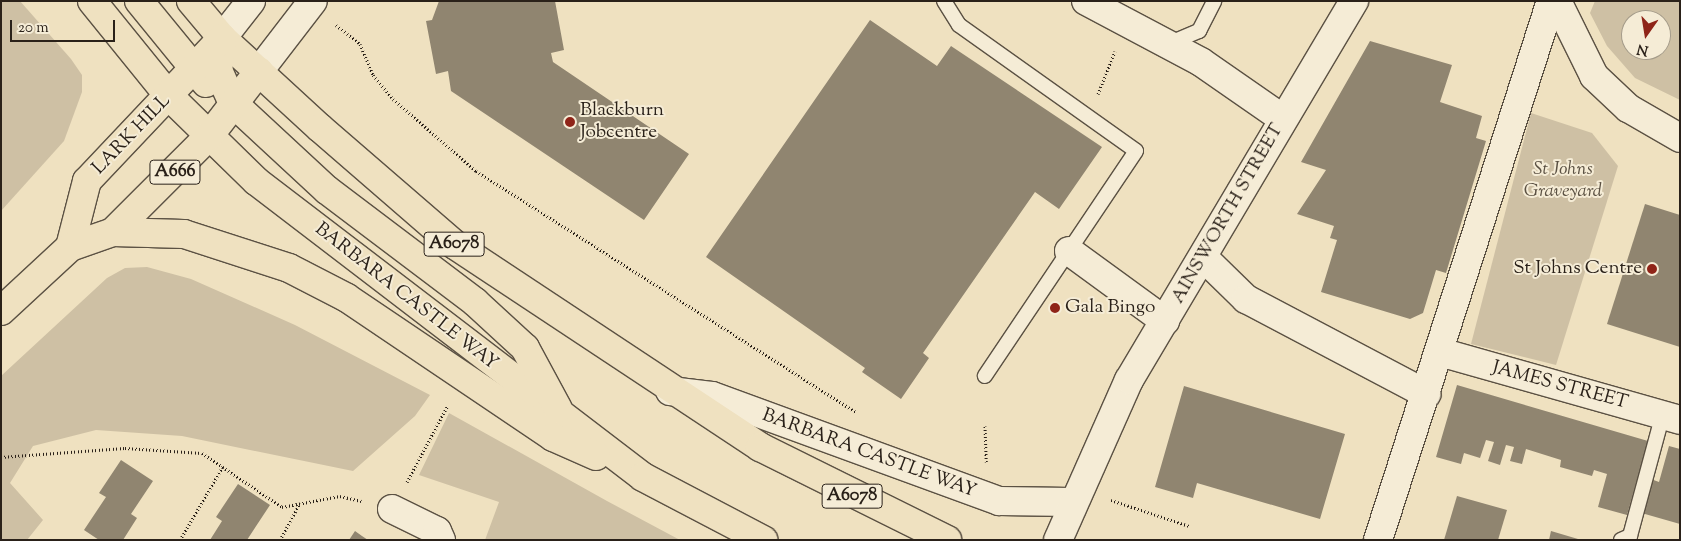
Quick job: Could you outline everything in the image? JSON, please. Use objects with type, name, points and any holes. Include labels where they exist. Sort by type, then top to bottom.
[{"type":"highway","name":"BARBARA CASTLE WAY","points":[[92,1],[169,96],[256,181],[563,419],[643,477],[763,540]]},
{"type":"highway","points":[[139,1],[197,67],[211,98],[209,136]]},
{"type":"highway","name":"BARBARA CASTLE WAY","points":[[191,1],[222,38],[455,245],[670,391],[760,447],[947,540]]},
{"type":"highway","name":"LARK HILL","points":[[70,246],[87,181],[197,67],[222,38]]},
{"type":"highway","points":[[222,38],[218,70],[233,103],[327,190],[476,302],[525,348],[563,419]]},
{"type":"highway","name":"A666","points":[[1,311],[70,246],[113,232],[209,136],[259,71]]},
{"type":"highway","points":[[113,232],[184,234],[289,268],[347,298],[553,437],[643,477]]},
{"type":"street","points":[[222,38],[251,1]]},
{"type":"street","points":[[1086,1],[1201,62],[1283,119]]},
{"type":"street","name":"AINSWORTH STREET","points":[[1058,540],[1074,495],[1129,380],[1204,258],[1283,119],[1354,1]]},
{"type":"street","points":[[1378,540],[1440,352],[1550,1]]},
{"type":"street","points":[[1557,1],[1594,76],[1628,108],[1680,138]]},
{"type":"street","points":[[259,71],[311,3]]},
{"type":"street","points":[[1069,250],[1165,321]]},
{"type":"street","points":[[1204,258],[1246,299],[1426,394]]},
{"type":"street","name":"JAMES STREET","points":[[1440,352],[1671,417]]},
{"type":"street","name":"BARBARA CASTLE WAY","points":[[670,391],[712,396],[999,501],[1074,495]]},
{"type":"street","points":[[392,509],[436,531],[441,540]]},
{"type":"lane","points":[[944,1],[959,25],[1090,116],[1136,151],[985,376]]},
{"type":"lane","points":[[1168,44],[1199,30],[1214,1]]},
{"type":"lane","points":[[1621,540],[1630,536],[1671,417]]},
{"type":"path","points":[[311,3],[360,44],[373,75],[393,99],[476,171],[863,417]]},
{"type":"path","points":[[1090,116],[1126,23]]},
{"type":"path","points":[[1,457],[125,448],[202,452],[282,507],[340,496],[392,509],[450,402]]},
{"type":"path","points":[[180,540],[223,466]]},
{"type":"path","points":[[1074,495],[1189,526]]},
{"type":"path","points":[[280,540],[300,503]]},
{"type":"green space","points":[[1,1],[20,1],[71,59],[82,75],[82,92],[64,141],[1,211]]},
{"type":"green space","points":[[1595,1],[1680,1],[1680,100],[1635,78],[1607,46],[1590,13]]},
{"type":"green space","name":"St Johns Graveyard","points":[[1531,113],[1592,133],[1618,166],[1556,365],[1471,344]]},
{"type":"green space","points":[[147,267],[191,279],[295,325],[430,395],[415,416],[353,471],[182,436],[96,430],[33,446],[10,483],[43,520],[27,540],[1,540],[1,376],[107,278],[125,268]]},
{"type":"green space","points":[[449,413],[680,540],[485,540],[499,502],[419,475]]},
{"type":"building","name":"Blackburn Jobcentre","points":[[439,1],[555,1],[564,50],[551,53],[553,62],[689,154],[644,220],[451,91],[448,71],[436,74],[426,21],[432,20]]},
{"type":"building","points":[[870,20],[937,66],[951,46],[1102,147],[1059,209],[1035,192],[923,353],[929,358],[901,399],[862,372],[865,368],[706,257]]},
{"type":"building","points":[[1370,41],[1452,65],[1440,102],[1482,116],[1476,138],[1486,141],[1446,273],[1436,270],[1423,313],[1410,319],[1321,292],[1337,240],[1330,238],[1334,226],[1297,214],[1326,170],[1301,162]]},
{"type":"building","name":"St Johns Centre","points":[[1645,204],[1680,215],[1680,347],[1607,324]]},
{"type":"building","points":[[1457,385],[1648,441],[1627,515],[1598,507],[1607,474],[1594,470],[1592,476],[1560,467],[1561,460],[1526,449],[1522,464],[1510,461],[1514,447],[1506,445],[1500,465],[1488,461],[1494,442],[1486,440],[1480,458],[1464,453],[1461,464],[1436,457]]},
{"type":"building","points":[[1184,386],[1345,434],[1320,519],[1197,483],[1193,498],[1155,487]]},
{"type":"building","points":[[1669,446],[1680,449],[1680,524],[1638,512],[1648,478],[1659,482]]},
{"type":"building","points":[[121,460],[153,481],[131,514],[137,518],[123,540],[99,540],[84,530],[106,497],[99,493]]},
{"type":"building","points":[[238,484],[270,505],[247,540],[210,540],[222,521],[216,517]]},
{"type":"building","points":[[1457,496],[1507,510],[1498,540],[1444,540]]},
{"type":"building","points":[[355,531],[362,536],[368,540],[349,540]]},
{"type":"building","points":[[1551,531],[1578,539],[1578,540],[1549,540]]},
{"type":"place","name":"Blackburn Jobcentre","points":[[570,122]]},
{"type":"place","name":"St Johns Centre","points":[[1652,269]]},
{"type":"place","name":"Gala Bingo","points":[[1055,308]]}]
